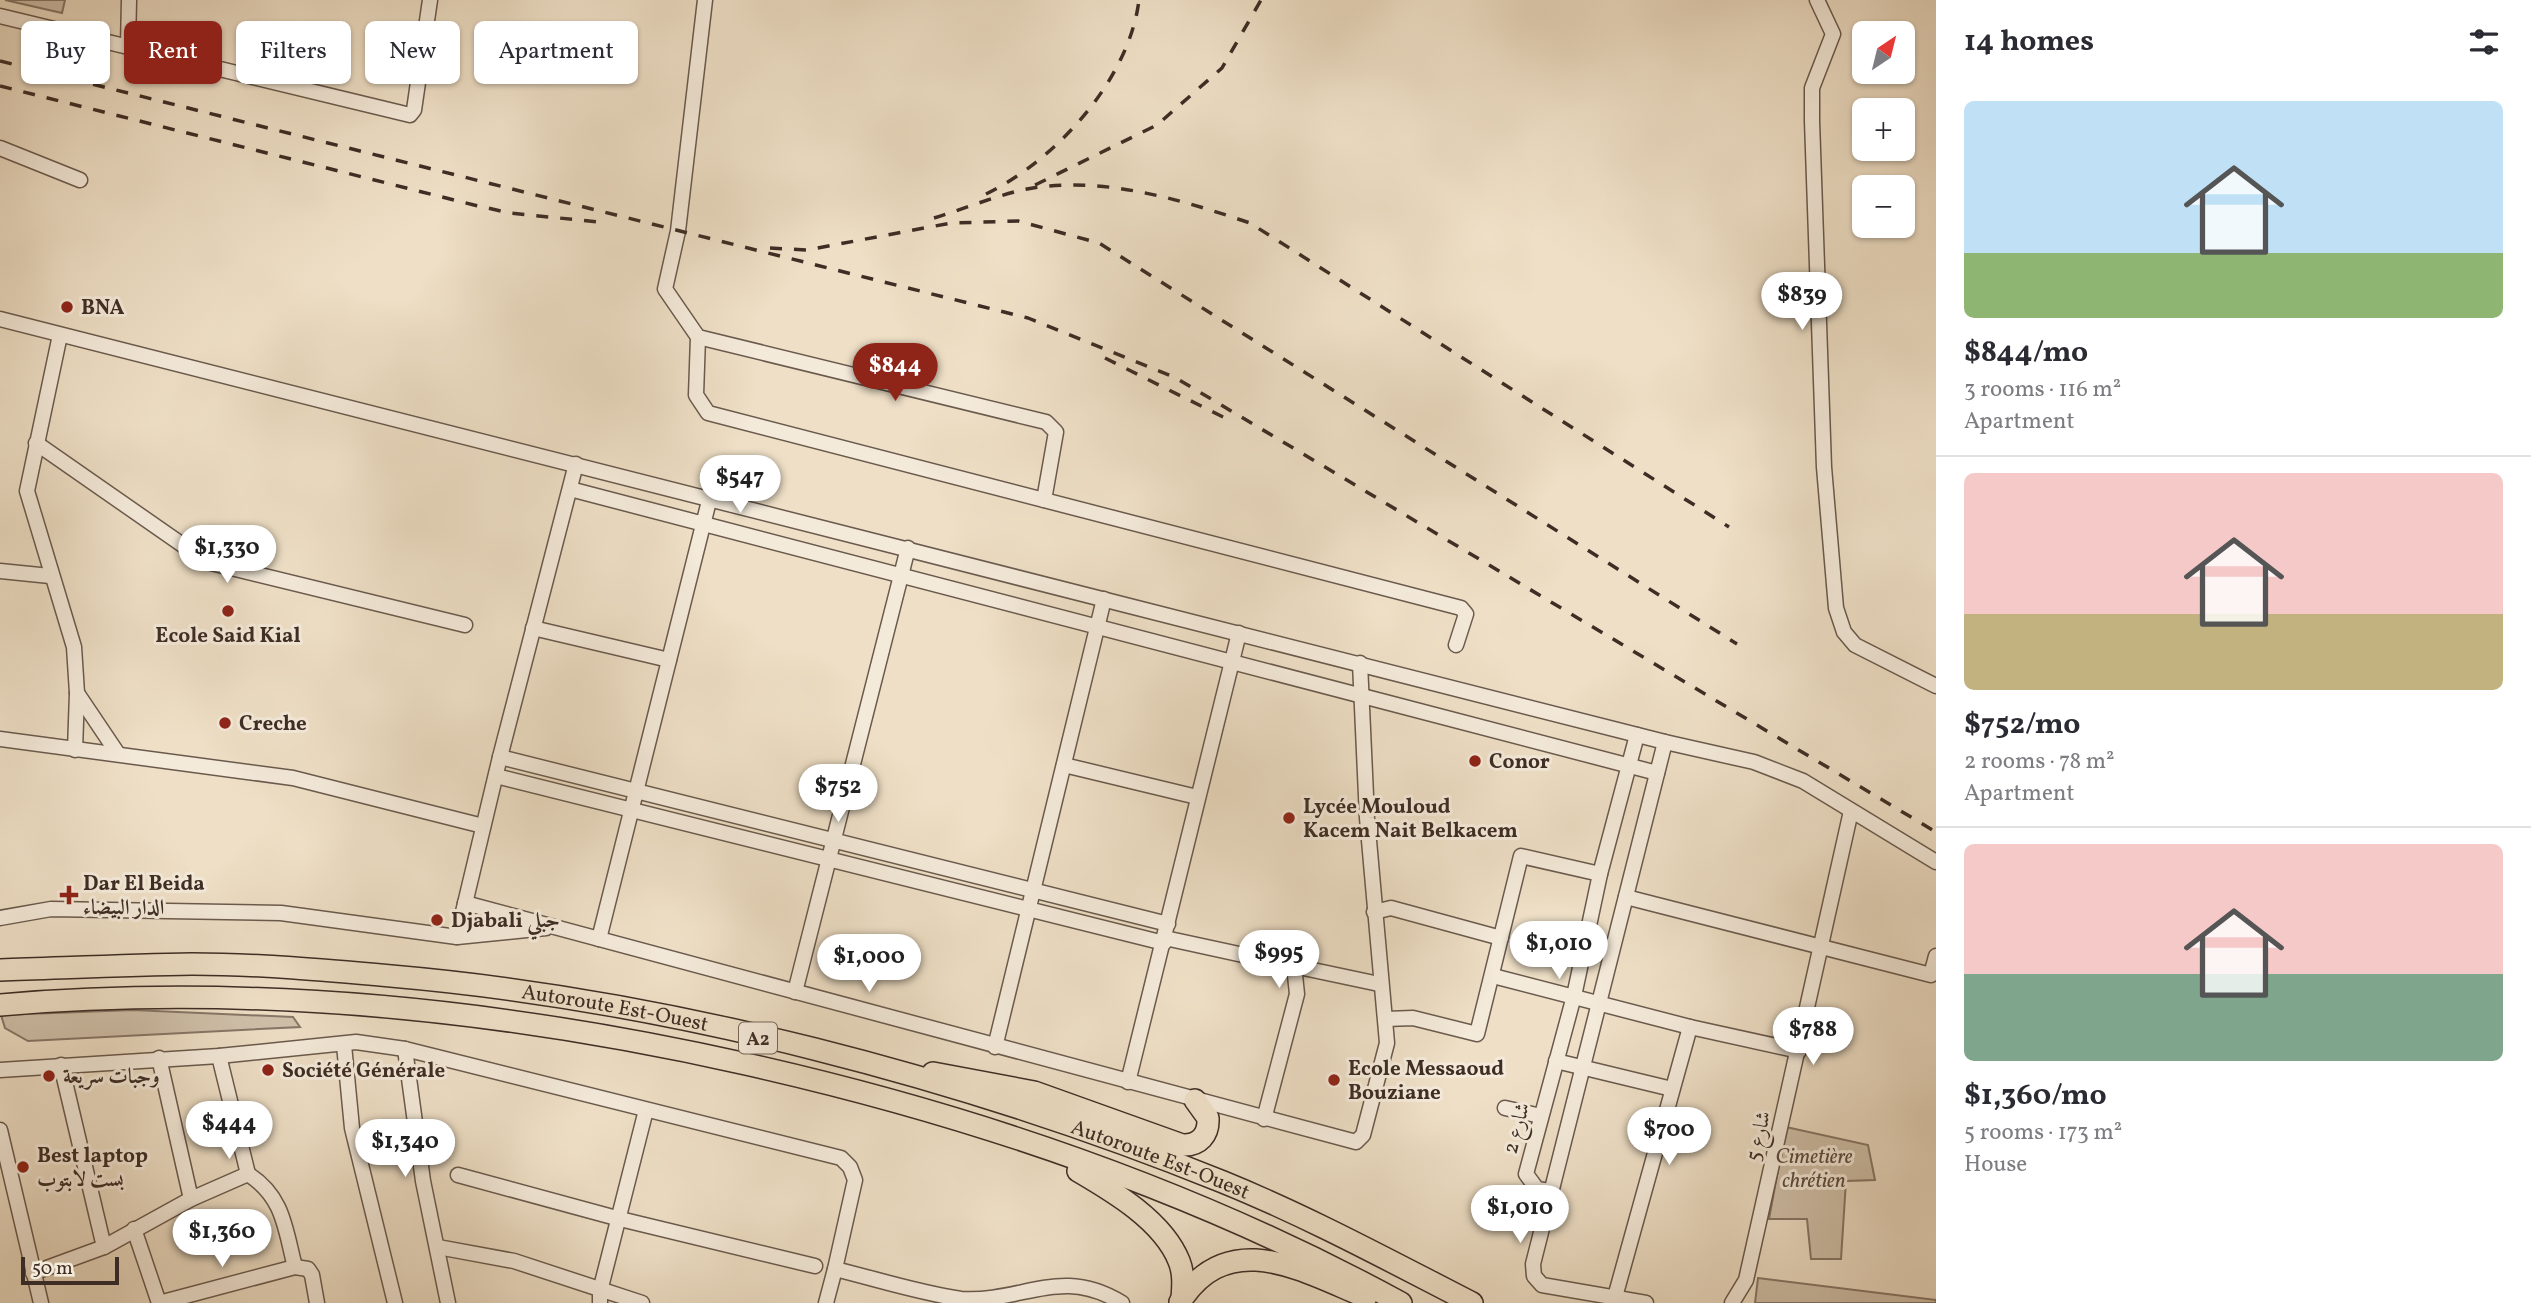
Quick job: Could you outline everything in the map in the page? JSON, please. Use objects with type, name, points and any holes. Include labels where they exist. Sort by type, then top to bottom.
[{"type":"highway","name":"Autoroute Est-Ouest","points":[[0,970],[195,964],[393,976],[519,990],[674,1017],[854,1061],[1098,1136],[1223,1182],[1324,1226],[1472,1303]]},
{"type":"highway","name":"Autoroute Est-Ouest","points":[[0,1004],[98,996],[296,1000],[424,1008],[643,1041],[816,1080],[924,1108],[1028,1142],[1207,1209],[1334,1266],[1401,1303]]},
{"type":"highway","points":[[854,1061],[1007,1085],[1065,1102],[1182,1145],[1194,1144],[1207,1131],[1209,1124],[1205,1110],[1195,1100]]},
{"type":"highway","points":[[1028,1142],[1103,1186],[1152,1226],[1171,1246],[1179,1261],[1183,1279],[1181,1301]]},
{"type":"highway","points":[[1181,1301],[1208,1270],[1224,1262],[1246,1258],[1300,1271],[1381,1303]]},
{"type":"street","points":[[129,0],[129,21]]},
{"type":"street","points":[[222,69],[410,115],[414,110],[430,0]]},
{"type":"street","points":[[705,0],[678,231],[664,289],[698,337],[696,395],[708,413],[1461,608],[1466,614],[1456,645]]},
{"type":"street","points":[[1817,0],[1833,34],[1812,88],[1812,121],[1824,467],[1836,608],[1844,632],[1855,645],[1936,686]]},
{"type":"street","points":[[0,16],[124,45]]},
{"type":"street","points":[[0,148],[80,180]]},
{"type":"street","points":[[0,319],[710,497],[1665,743],[1754,762],[1803,781],[1936,862]]},
{"type":"street","points":[[60,335],[27,491],[50,576],[74,647],[77,693],[75,750]]},
{"type":"street","points":[[698,337],[1046,422],[1056,432],[1044,500]]},
{"type":"street","points":[[36,443],[207,562],[465,625]]},
{"type":"street","points":[[457,937],[500,757],[576,464]]},
{"type":"street","points":[[570,489],[1657,774]]},
{"type":"street","points":[[599,939],[710,497]]},
{"type":"street","points":[[795,992],[908,548]]},
{"type":"street","points":[[0,571],[50,576]]},
{"type":"street","points":[[995,1047],[1104,599]]},
{"type":"street","points":[[533,628],[669,660]]},
{"type":"street","points":[[1128,1082],[1239,634]]},
{"type":"street","points":[[465,903],[1352,1143],[1359,1141],[1387,1043],[1386,1019],[1379,984],[1360,663]]},
{"type":"street","points":[[77,693],[118,754]]},
{"type":"street","name":"شارع 2","points":[[1550,1191],[1537,1189],[1526,1174],[1574,996],[1600,874],[1637,735]]},
{"type":"street","points":[[0,739],[293,778],[484,826]]},
{"type":"street","points":[[1646,1303],[1551,1288],[1536,1281],[1533,1264],[1665,743]]},
{"type":"street","points":[[500,757],[1033,890],[1166,935]]},
{"type":"street","points":[[1064,765],[1197,797]]},
{"type":"street","points":[[496,776],[1029,909],[1166,935],[1379,984]]},
{"type":"street","name":"شارع 5","points":[[1732,1303],[1746,1280],[1851,811]]},
{"type":"street","points":[[1386,1019],[1413,1018],[1477,1034],[1521,856],[1600,874]]},
{"type":"street","points":[[1626,897],[1931,975],[1936,956]]},
{"type":"street","points":[[1374,912],[1391,908],[1501,938]]},
{"type":"street","points":[[0,918],[51,909],[281,913],[457,937],[556,928]]},
{"type":"street","points":[[1264,1119],[1297,994],[1294,966]]},
{"type":"street","points":[[1493,976],[1690,1027],[1799,1051]]},
{"type":"street","points":[[1615,1297],[1690,1027]]},
{"type":"street","points":[[0,1070],[219,1055],[356,1042],[405,1049],[841,1158],[850,1167],[855,1180],[826,1303]]},
{"type":"street","points":[[344,1045],[352,1128],[395,1303]]},
{"type":"street","points":[[405,1049],[423,1181],[448,1303]]},
{"type":"street","points":[[219,1055],[248,1174],[267,1185],[278,1202],[295,1268]]},
{"type":"street","points":[[159,1058],[191,1199]]},
{"type":"street","points":[[1556,1061],[1672,1090]]},
{"type":"street","points":[[61,1065],[104,1247]]},
{"type":"street","points":[[1505,1108],[1541,1116]]},
{"type":"street","points":[[600,1297],[646,1110]]},
{"type":"street","points":[[0,1130],[4,1170],[41,1303]]},
{"type":"street","points":[[33,1273],[104,1247],[191,1199],[248,1174]]},
{"type":"street","points":[[458,1175],[620,1219],[815,1266]]},
{"type":"street","points":[[134,1229],[159,1303],[295,1268],[308,1269],[312,1275],[317,1303]]},
{"type":"street","points":[[438,1247],[514,1261],[600,1297],[642,1303]]},
{"type":"street","points":[[835,1269],[961,1299],[986,1301],[1076,1285],[1095,1289],[1122,1303]]},
{"type":"green space","points":[[5,0],[65,0],[62,13]]},
{"type":"green space","points":[[133,1010],[293,1017],[300,1027],[28,1041],[5,1028],[1,1015]]},
{"type":"green space","name":"Cimetière chrétien","points":[[1786,1127],[1868,1145],[1875,1180],[1846,1181],[1841,1259],[1811,1259],[1807,1219],[1769,1219]]},
{"type":"green space","points":[[1758,1278],[1936,1300],[1936,1303],[1755,1303]]},
{"type":"railway","points":[[986,194],[1038,161],[1063,139],[1085,114],[1105,88],[1121,59],[1139,0]]},
{"type":"railway","points":[[1035,185],[1157,125],[1222,68],[1261,0]]},
{"type":"railway","points":[[0,61],[1028,318],[1176,378],[1936,832]]},
{"type":"railway","points":[[0,86],[474,205],[510,213],[598,222]]},
{"type":"railway","points":[[934,218],[1022,190],[1080,185],[1109,187],[1167,198],[1250,223],[1729,527]]},
{"type":"railway","points":[[770,248],[807,250],[951,223],[1018,221],[1099,243],[1737,644]]},
{"type":"railway","points":[[1105,358],[1227,419]]},
{"type":"place","name":"BNA","points":[[67,307]]},
{"type":"place","name":"Ecole Said Kial","points":[[228,611]]},
{"type":"place","name":"Creche","points":[[225,723]]},
{"type":"place","name":"Conor","points":[[1475,761]]},
{"type":"place","name":"Lycée Mouloud Kacem Nait Belkacem","points":[[1289,818]]},
{"type":"place","name":"Dar El Beida الدار البيضاء","points":[[69,895]]},
{"type":"place","name":"Djabali جبلي","points":[[437,920]]},
{"type":"place","name":"Société Générale","points":[[268,1070]]},
{"type":"place","name":"وجبات سريعة","points":[[49,1076]]},
{"type":"place","name":"Ecole Messaoud Bouziane","points":[[1334,1080]]},
{"type":"place","name":"Best laptop بست لابتوب","points":[[23,1167]]}]
